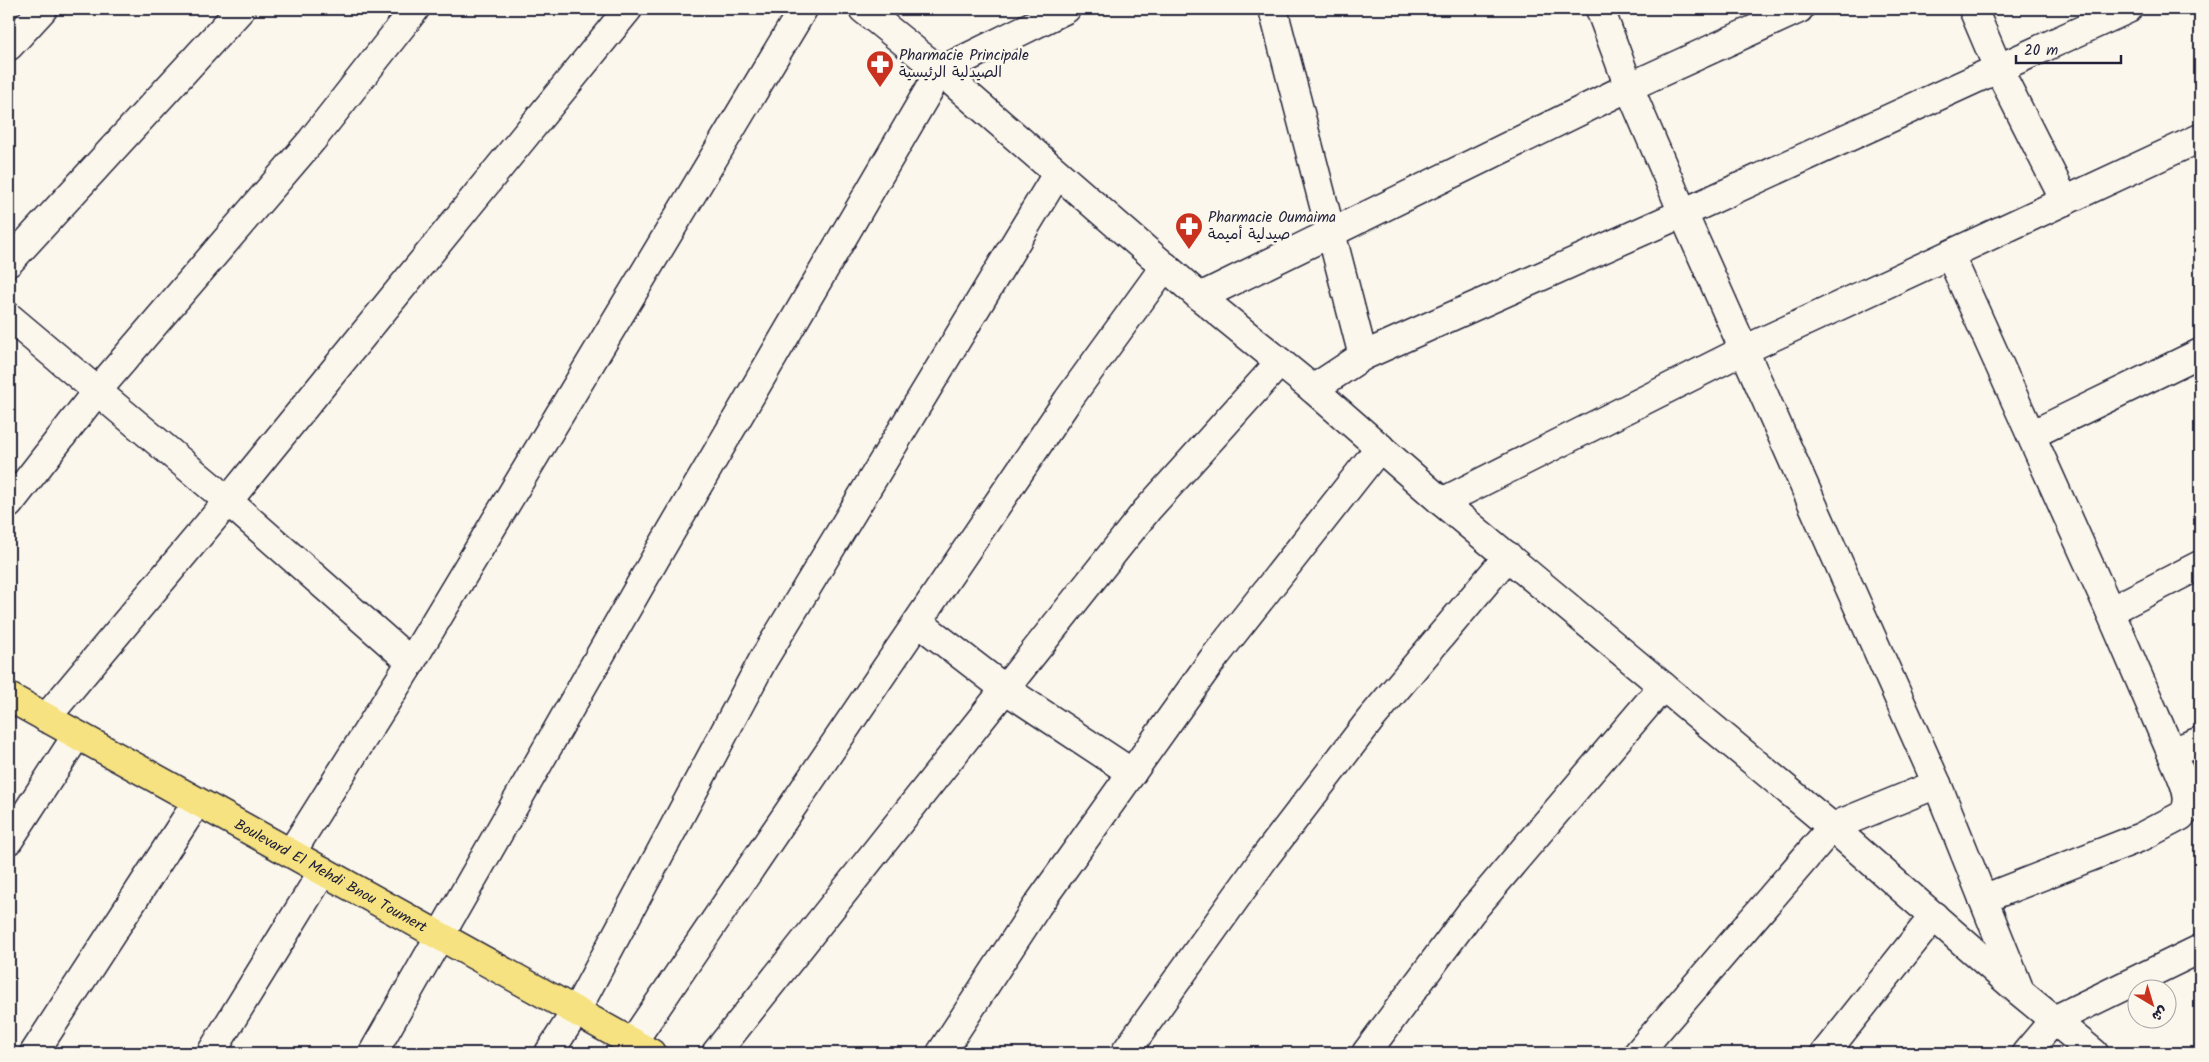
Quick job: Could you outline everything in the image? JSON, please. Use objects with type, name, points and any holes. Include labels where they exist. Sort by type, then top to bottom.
[{"type":"main road","name":"Boulevard El Mehdi Bnou Toumert","points":[[9,697],[642,1048]]},
{"type":"street","points":[[9,46],[43,9]]},
{"type":"street","points":[[9,262],[241,9]]},
{"type":"street","points":[[9,504],[97,391],[312,140],[415,9]]},
{"type":"street","points":[[46,718],[228,501],[628,9]]},
{"type":"street","points":[[291,853],[411,662],[804,9]]},
{"type":"street","points":[[863,9],[940,71],[1200,297],[1313,389],[1442,502],[1832,827],[2021,993],[2094,1053]]},
{"type":"street","points":[[373,1053],[659,552],[940,71],[1066,9]]},
{"type":"street","points":[[1273,9],[1363,356]]},
{"type":"street","points":[[1600,9],[1629,88],[1683,213],[1937,784],[2021,993]]},
{"type":"street","points":[[1200,297],[1629,88],[1799,9]]},
{"type":"street","points":[[1973,9],[1998,68],[2065,201]]},
{"type":"street","points":[[1313,389],[1363,356],[1683,213],[2128,9]]},
{"type":"street","points":[[1442,502],[1744,350],[2200,138]]},
{"type":"street","points":[[549,1053],[576,1011],[763,660],[1057,174]]},
{"type":"street","points":[[1950,255],[2110,611],[2171,752],[2187,794],[2189,806],[2187,811],[2181,816],[2141,837],[1983,899]]},
{"type":"street","points":[[642,1048],[918,622],[1068,400],[1165,266]]},
{"type":"street","points":[[9,317],[228,501],[411,662]]},
{"type":"street","points":[[2031,436],[2200,353]]},
{"type":"street","points":[[716,1053],[1147,510],[1280,362]]},
{"type":"street","points":[[941,1053],[1037,906],[1213,659],[1380,447]]},
{"type":"street","points":[[1125,1053],[1265,857],[1364,728],[1508,556]]},
{"type":"street","points":[[2110,611],[2200,565]]},
{"type":"street","points":[[918,622],[1005,689],[1132,773]]},
{"type":"street","points":[[1366,1053],[1471,912],[1663,686]]},
{"type":"street","points":[[9,840],[77,735]]},
{"type":"street","points":[[2171,752],[2200,741]]},
{"type":"street","points":[[1638,1053],[1832,827],[1937,784]]},
{"type":"street","points":[[34,1053],[197,802]]},
{"type":"street","points":[[211,1053],[323,871]]},
{"type":"street","points":[[1825,1053],[1934,916]]},
{"type":"street","points":[[2026,1053],[2054,1020],[2200,950]]},
{"type":"place","name":"Pharmacie Principale الصيدلية الرئيسية","points":[[880,88]]},
{"type":"place","name":"Pharmacie Oumaima صيدلية أميمة","points":[[1189,250]]}]
